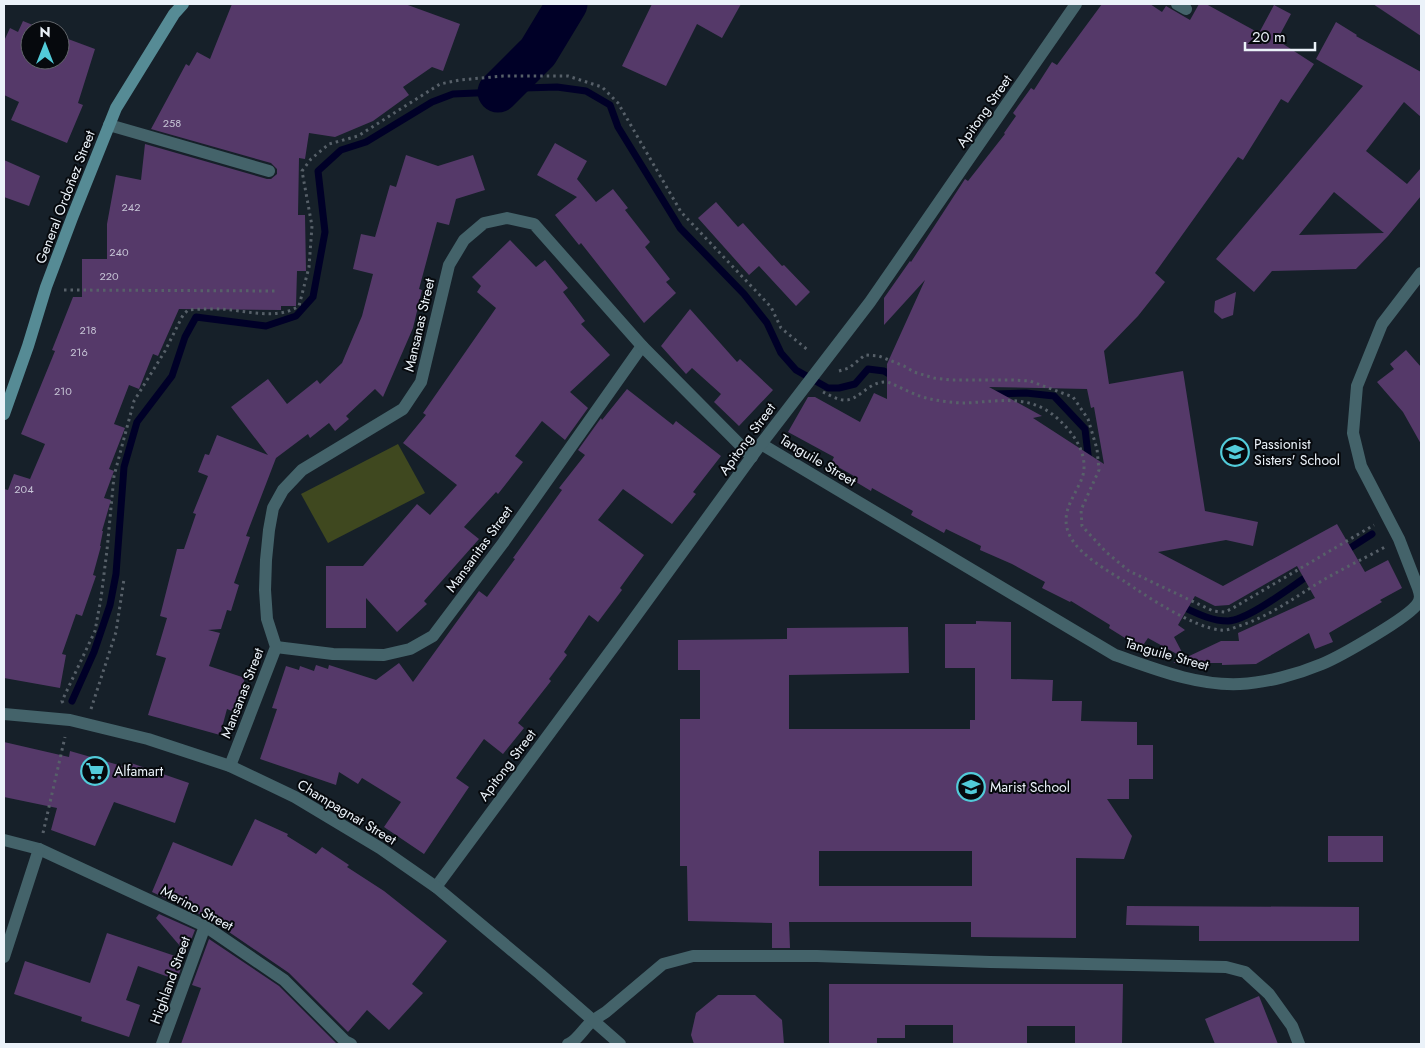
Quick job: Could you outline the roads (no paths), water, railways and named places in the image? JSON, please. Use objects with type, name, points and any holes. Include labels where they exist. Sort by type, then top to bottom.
[{"type":"main road","name":"General Ordoñez Street","points":[[4,414],[46,287],[116,108],[174,14],[183,4]]},
{"type":"street","name":"Apitong Street","points":[[436,887],[761,444],[870,302],[1076,4]]},
{"type":"street","points":[[109,125],[269,171]]},
{"type":"street","name":"Mansanas Street","points":[[230,766],[276,647],[267,619],[265,590],[266,560],[273,508],[282,490],[302,470],[403,409],[421,382],[449,265],[464,240],[484,223],[507,218],[534,224],[642,346],[752,457]]},
{"type":"street","name":"Tanguile Street","points":[[761,444],[1114,655],[1198,681],[1240,684],[1283,677],[1323,664],[1393,624],[1409,613],[1418,603],[1420,596],[1399,539],[1361,466],[1353,433],[1357,386],[1382,324],[1421,275]]},
{"type":"street","name":"Mansanitas Street","points":[[276,647],[333,654],[384,655],[410,649],[433,636],[503,543],[642,346]]},
{"type":"street","name":"Champagnat Street","points":[[4,714],[70,720],[148,739],[230,766],[295,797],[380,848],[436,887],[620,1044]]},
{"type":"street","name":"Merino Street","points":[[4,840],[39,849],[205,926],[284,980],[346,1043]]},
{"type":"street","points":[[4,957],[39,849]]},
{"type":"street","name":"Highland Street","points":[[162,1044],[205,926]]},
{"type":"street","points":[[572,1044],[592,1021],[606,1012],[663,964],[693,956],[817,956],[1226,967],[1245,972],[1268,994],[1292,1026],[1299,1044]]},
{"type":"waterway","points":[[498,92],[538,52],[567,4]]},
{"type":"waterway","points":[[72,701],[94,652],[110,605],[116,574],[124,467],[137,422],[172,376],[185,337],[196,317],[266,326],[296,316],[313,297],[325,232],[318,171],[341,150],[366,142],[432,102],[453,94],[557,87],[586,91],[610,105],[618,127],[680,228],[744,294],[767,323],[781,353],[796,370],[828,388],[839,388],[855,384],[868,369],[884,371],[894,377]]},
{"type":"waterway","points":[[995,394],[1026,393],[1054,396],[1085,429],[1089,463]]},
{"type":"waterway","points":[[1344,552],[1372,534]]},
{"type":"waterway","points":[[1181,606],[1216,620],[1228,621],[1237,619],[1259,609],[1312,573]]},
{"type":"place","name":"Passionist Sisters' School","points":[[1235,452]]},
{"type":"place","name":"Alfamart","points":[[95,771]]},
{"type":"place","name":"Marist School","points":[[971,787]]}]
